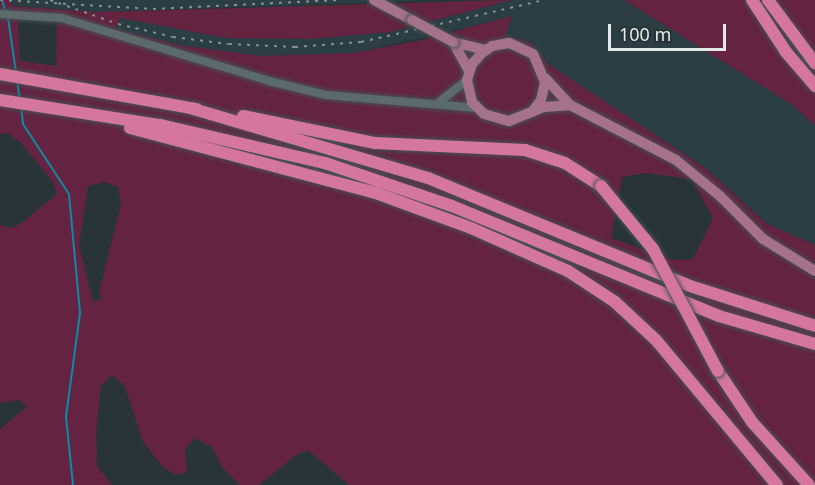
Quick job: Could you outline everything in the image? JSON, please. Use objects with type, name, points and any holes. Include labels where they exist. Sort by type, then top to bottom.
[{"type":"highway","points":[[752,0],[786,52],[815,86]]},
{"type":"highway","points":[[768,0],[815,63]]},
{"type":"highway","points":[[0,74],[375,143],[525,150],[565,163],[601,186],[649,242],[718,371],[752,422],[809,485]]},
{"type":"highway","points":[[0,100],[251,144],[371,177],[478,216],[719,316],[815,344]]},
{"type":"highway","points":[[190,108],[419,175],[690,286],[815,326]]},
{"type":"highway","points":[[110,121],[376,193],[471,228],[568,271],[615,302],[656,340],[777,485]]},
{"type":"main road","points":[[374,0],[453,42],[486,50],[509,44],[526,49],[539,61],[545,78],[570,105],[676,160],[767,243],[815,271]]},
{"type":"main road","points":[[453,42],[468,75],[477,108],[500,121],[518,120],[531,112],[570,105]]},
{"type":"main road","points":[[468,75],[486,50]]},
{"type":"main road","points":[[531,112],[543,95],[545,78]]},
{"type":"street","points":[[0,14],[62,18],[260,79],[326,94],[410,104],[439,102],[477,108]]},
{"type":"street","points":[[439,102],[468,75]]},
{"type":"shaded area","points":[[0,0],[11,0],[12,6],[98,12],[512,0],[390,32],[309,39],[227,38],[120,18],[116,29],[184,46],[262,56],[353,53],[422,40],[512,16],[505,35],[532,43],[548,64],[704,167],[767,224],[815,245],[815,485],[349,485],[308,450],[296,455],[259,485],[240,485],[222,467],[212,447],[194,438],[185,450],[187,472],[176,475],[162,466],[143,442],[125,386],[112,375],[101,386],[96,433],[97,466],[112,485],[0,485],[0,429],[27,407],[20,400],[0,403],[0,225],[11,228],[23,222],[57,194],[53,182],[21,143],[8,133],[0,134]],"holes":[[[47,19],[57,23],[56,66],[20,61],[18,20]],[[645,173],[691,179],[713,218],[693,259],[673,260],[611,238],[622,177]],[[104,182],[118,187],[121,204],[99,292],[102,299],[93,302],[79,245],[88,186]]]},
{"type":"shaded area","points":[[11,0],[434,0],[98,12],[12,6]]},
{"type":"shaded area","points":[[512,0],[624,0],[791,104],[815,125],[815,245],[768,224],[704,167],[548,64],[544,56],[519,37],[504,35],[511,17],[353,53],[262,56],[184,46],[116,29],[120,18],[227,38],[309,39],[390,32]]},
{"type":"shaded area","points":[[624,0],[815,0],[815,125],[791,104]]},
{"type":"waterway","points":[[2,0],[6,13]]},
{"type":"waterway","points":[[8,18],[16,72]]},
{"type":"waterway","points":[[17,81],[20,99]]},
{"type":"waterway","points":[[21,107],[23,124],[69,194],[80,313],[66,417],[73,485]]},
{"type":"railway","points":[[0,0],[153,9],[339,0]]},
{"type":"railway","points":[[50,0],[118,24],[173,37],[229,44],[295,47],[361,42],[544,0]]}]
